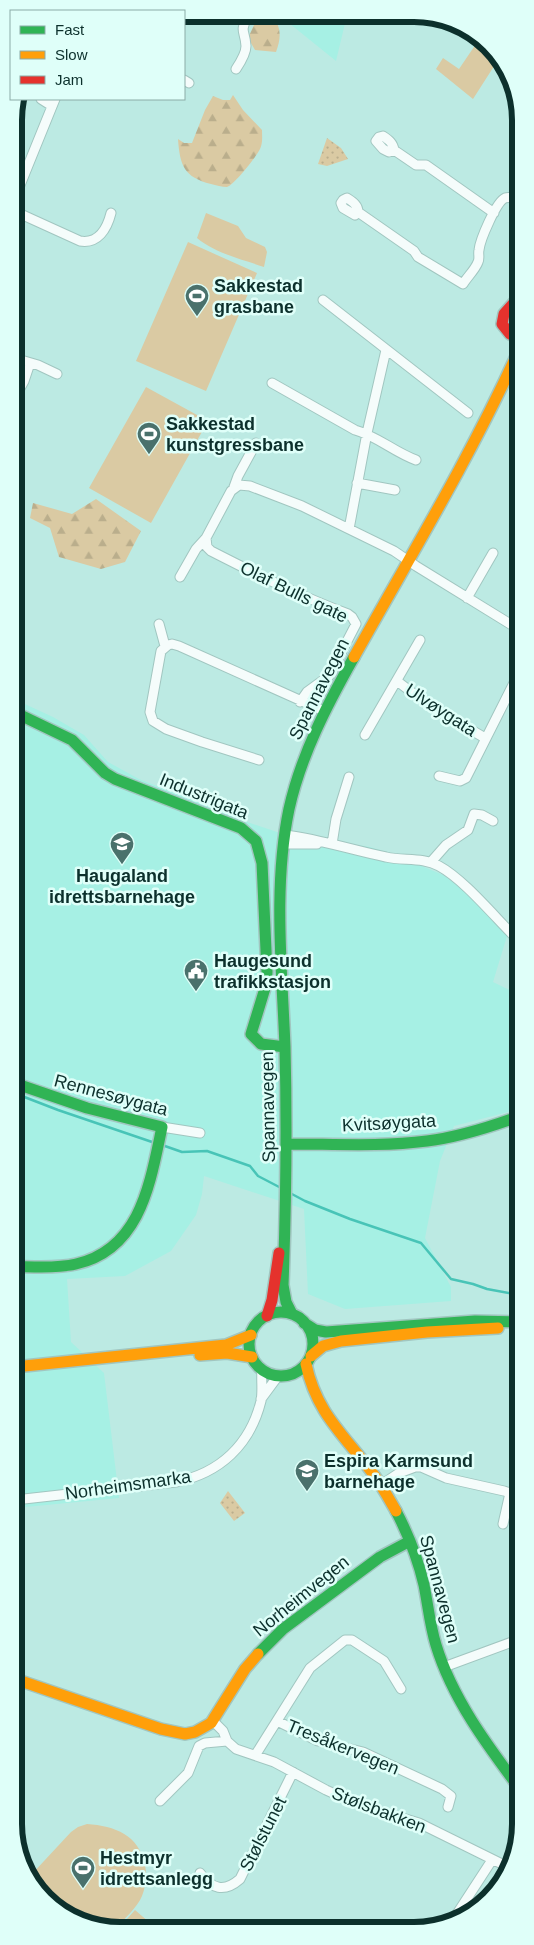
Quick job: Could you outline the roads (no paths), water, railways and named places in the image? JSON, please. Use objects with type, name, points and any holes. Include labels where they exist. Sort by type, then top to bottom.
[{"type":"main road","points":[[512,304],[501,317],[502,326],[512,335]]},
{"type":"main road","name":"Spannavegen","points":[[285,1229],[288,1144],[281,939],[281,866],[284,839],[299,774],[324,712],[492,410],[512,366]]},
{"type":"main road","name":"Industrigata","points":[[23,716],[72,740],[105,773],[115,779],[241,828],[256,842],[261,861],[267,965],[265,986],[251,1034],[256,1041],[263,1045],[284,1047]]},
{"type":"main road","name":"Rennesøygata","points":[[22,1086],[84,1108],[162,1128]]},
{"type":"main road","name":"Kvitsøygata","points":[[288,1144],[426,1141],[477,1130],[511,1119]]},
{"type":"main road","points":[[22,1267],[63,1266],[80,1263],[105,1253],[120,1241],[134,1223],[142,1206],[162,1128]]},
{"type":"main road","points":[[285,1229],[284,1294],[292,1314],[315,1330],[326,1332],[462,1321],[511,1322]]},
{"type":"main road","points":[[268,1316],[281,1240],[285,1229]]},
{"type":"main road","points":[[292,1314],[277,1313],[268,1316],[255,1326],[251,1335],[249,1346],[252,1357],[262,1370],[278,1376],[291,1375],[323,1346],[341,1341],[465,1330],[511,1329]]},
{"type":"main road","points":[[304,1323],[312,1338],[308,1360]]},
{"type":"main road","points":[[22,1367],[218,1346],[237,1342],[251,1335]]},
{"type":"main road","points":[[22,1374],[227,1353],[252,1357]]},
{"type":"main road","name":"Spannavegen","points":[[308,1360],[310,1384],[319,1403],[338,1433],[381,1485],[403,1523],[419,1568],[436,1646],[444,1668],[482,1736],[511,1776]]},
{"type":"main road","name":"Spannavegen","points":[[291,1375],[319,1403]]},
{"type":"main road","name":"Norheimvegen","points":[[22,1681],[161,1728],[185,1734],[195,1732],[212,1720],[245,1669],[283,1629],[380,1557],[410,1541]]},
{"type":"street","points":[[236,69],[246,46],[242,30],[245,22]]},
{"type":"street","points":[[23,177],[53,102]]},
{"type":"street","points":[[394,150],[416,165],[426,165],[494,213]]},
{"type":"street","points":[[358,212],[414,251],[418,257],[462,284],[479,260],[478,250],[494,213],[503,199],[512,198]]},
{"type":"street","points":[[23,215],[86,242],[92,241],[101,234],[111,213]]},
{"type":"street","points":[[323,300],[468,413]]},
{"type":"street","points":[[349,529],[366,433],[386,350]]},
{"type":"street","points":[[23,361],[57,374]]},
{"type":"street","points":[[23,383],[30,363]]},
{"type":"street","points":[[272,383],[355,430],[366,433],[416,460]]},
{"type":"street","points":[[180,577],[196,549],[206,538],[256,443]]},
{"type":"street","points":[[357,483],[395,490]]},
{"type":"street","points":[[234,487],[239,485],[250,486],[302,506],[394,551],[512,625]]},
{"type":"street","name":"Olaf Bulls gate","points":[[206,538],[206,543],[211,551],[270,582],[348,614],[354,620],[354,629],[329,676],[307,692],[300,702]]},
{"type":"street","points":[[467,598],[493,553]]},
{"type":"street","points":[[159,624],[165,646]]},
{"type":"street","name":"Ulvøygata","points":[[365,735],[420,640]]},
{"type":"street","points":[[259,760],[202,742],[158,725],[153,721],[150,712],[161,651],[165,646],[172,644],[179,646],[324,712]]},
{"type":"street","name":"Ulvøygata","points":[[397,681],[427,704],[485,738]]},
{"type":"street","name":"Ulvøygata","points":[[439,776],[460,780],[466,778],[512,687]]},
{"type":"street","points":[[332,844],[336,819],[349,777]]},
{"type":"street","points":[[431,862],[446,845],[468,830],[474,814],[482,815],[493,821]]},
{"type":"street","points":[[284,839],[332,844],[386,857],[431,862],[458,881],[512,934]]},
{"type":"street","name":"Rennesøygata","points":[[162,1128],[200,1134]]},
{"type":"street","name":"Norheimsmarka","points":[[261,1399],[262,1370]]},
{"type":"street","name":"Norheimsmarka","points":[[22,1499],[176,1482],[192,1479],[204,1474],[218,1466],[238,1447],[248,1434],[261,1399],[278,1376]]},
{"type":"street","points":[[381,1485],[399,1473],[414,1467],[446,1478],[504,1491],[510,1493],[503,1524]]},
{"type":"street","name":"Tresåkervegen","points":[[256,1754],[310,1668],[345,1640],[352,1640],[384,1660],[400,1689]]},
{"type":"street","points":[[444,1668],[511,1642]]},
{"type":"street","points":[[160,1801],[188,1773],[199,1746],[205,1743],[227,1741],[223,1731],[212,1720]]},
{"type":"street","name":"Tresåkervegen","points":[[277,1720],[318,1741],[363,1752],[442,1789],[451,1796],[448,1807]]},
{"type":"street","name":"Stølsbakken","points":[[227,1741],[236,1748],[274,1762],[359,1806],[419,1823],[503,1865]]},
{"type":"street","name":"Stølstunet","points":[[200,1872],[206,1881],[216,1887],[232,1885],[240,1879],[293,1772]]},
{"type":"street","points":[[459,1911],[492,1860]]},
{"type":"waterway","points":[[22,1096],[155,1143]]},
{"type":"waterway","points":[[162,1145],[182,1152],[207,1151],[250,1166],[258,1176],[283,1189]]},
{"type":"waterway","points":[[290,1193],[350,1219],[421,1243],[451,1279],[511,1293]]},
{"type":"place","name":"Sakkestad grasbane","points":[[197,317]]},
{"type":"place","name":"Sakkestad kunstgressbane","points":[[149,455]]},
{"type":"place","name":"Haugaland idrettsbarnehage","points":[[122,865]]},
{"type":"place","name":"Haugesund trafikkstasjon","points":[[196,992]]},
{"type":"place","name":"Espira Karmsund barnehage","points":[[307,1492]]},
{"type":"place","name":"Hestmyr idrettsanlegg","points":[[83,1889]]}]
